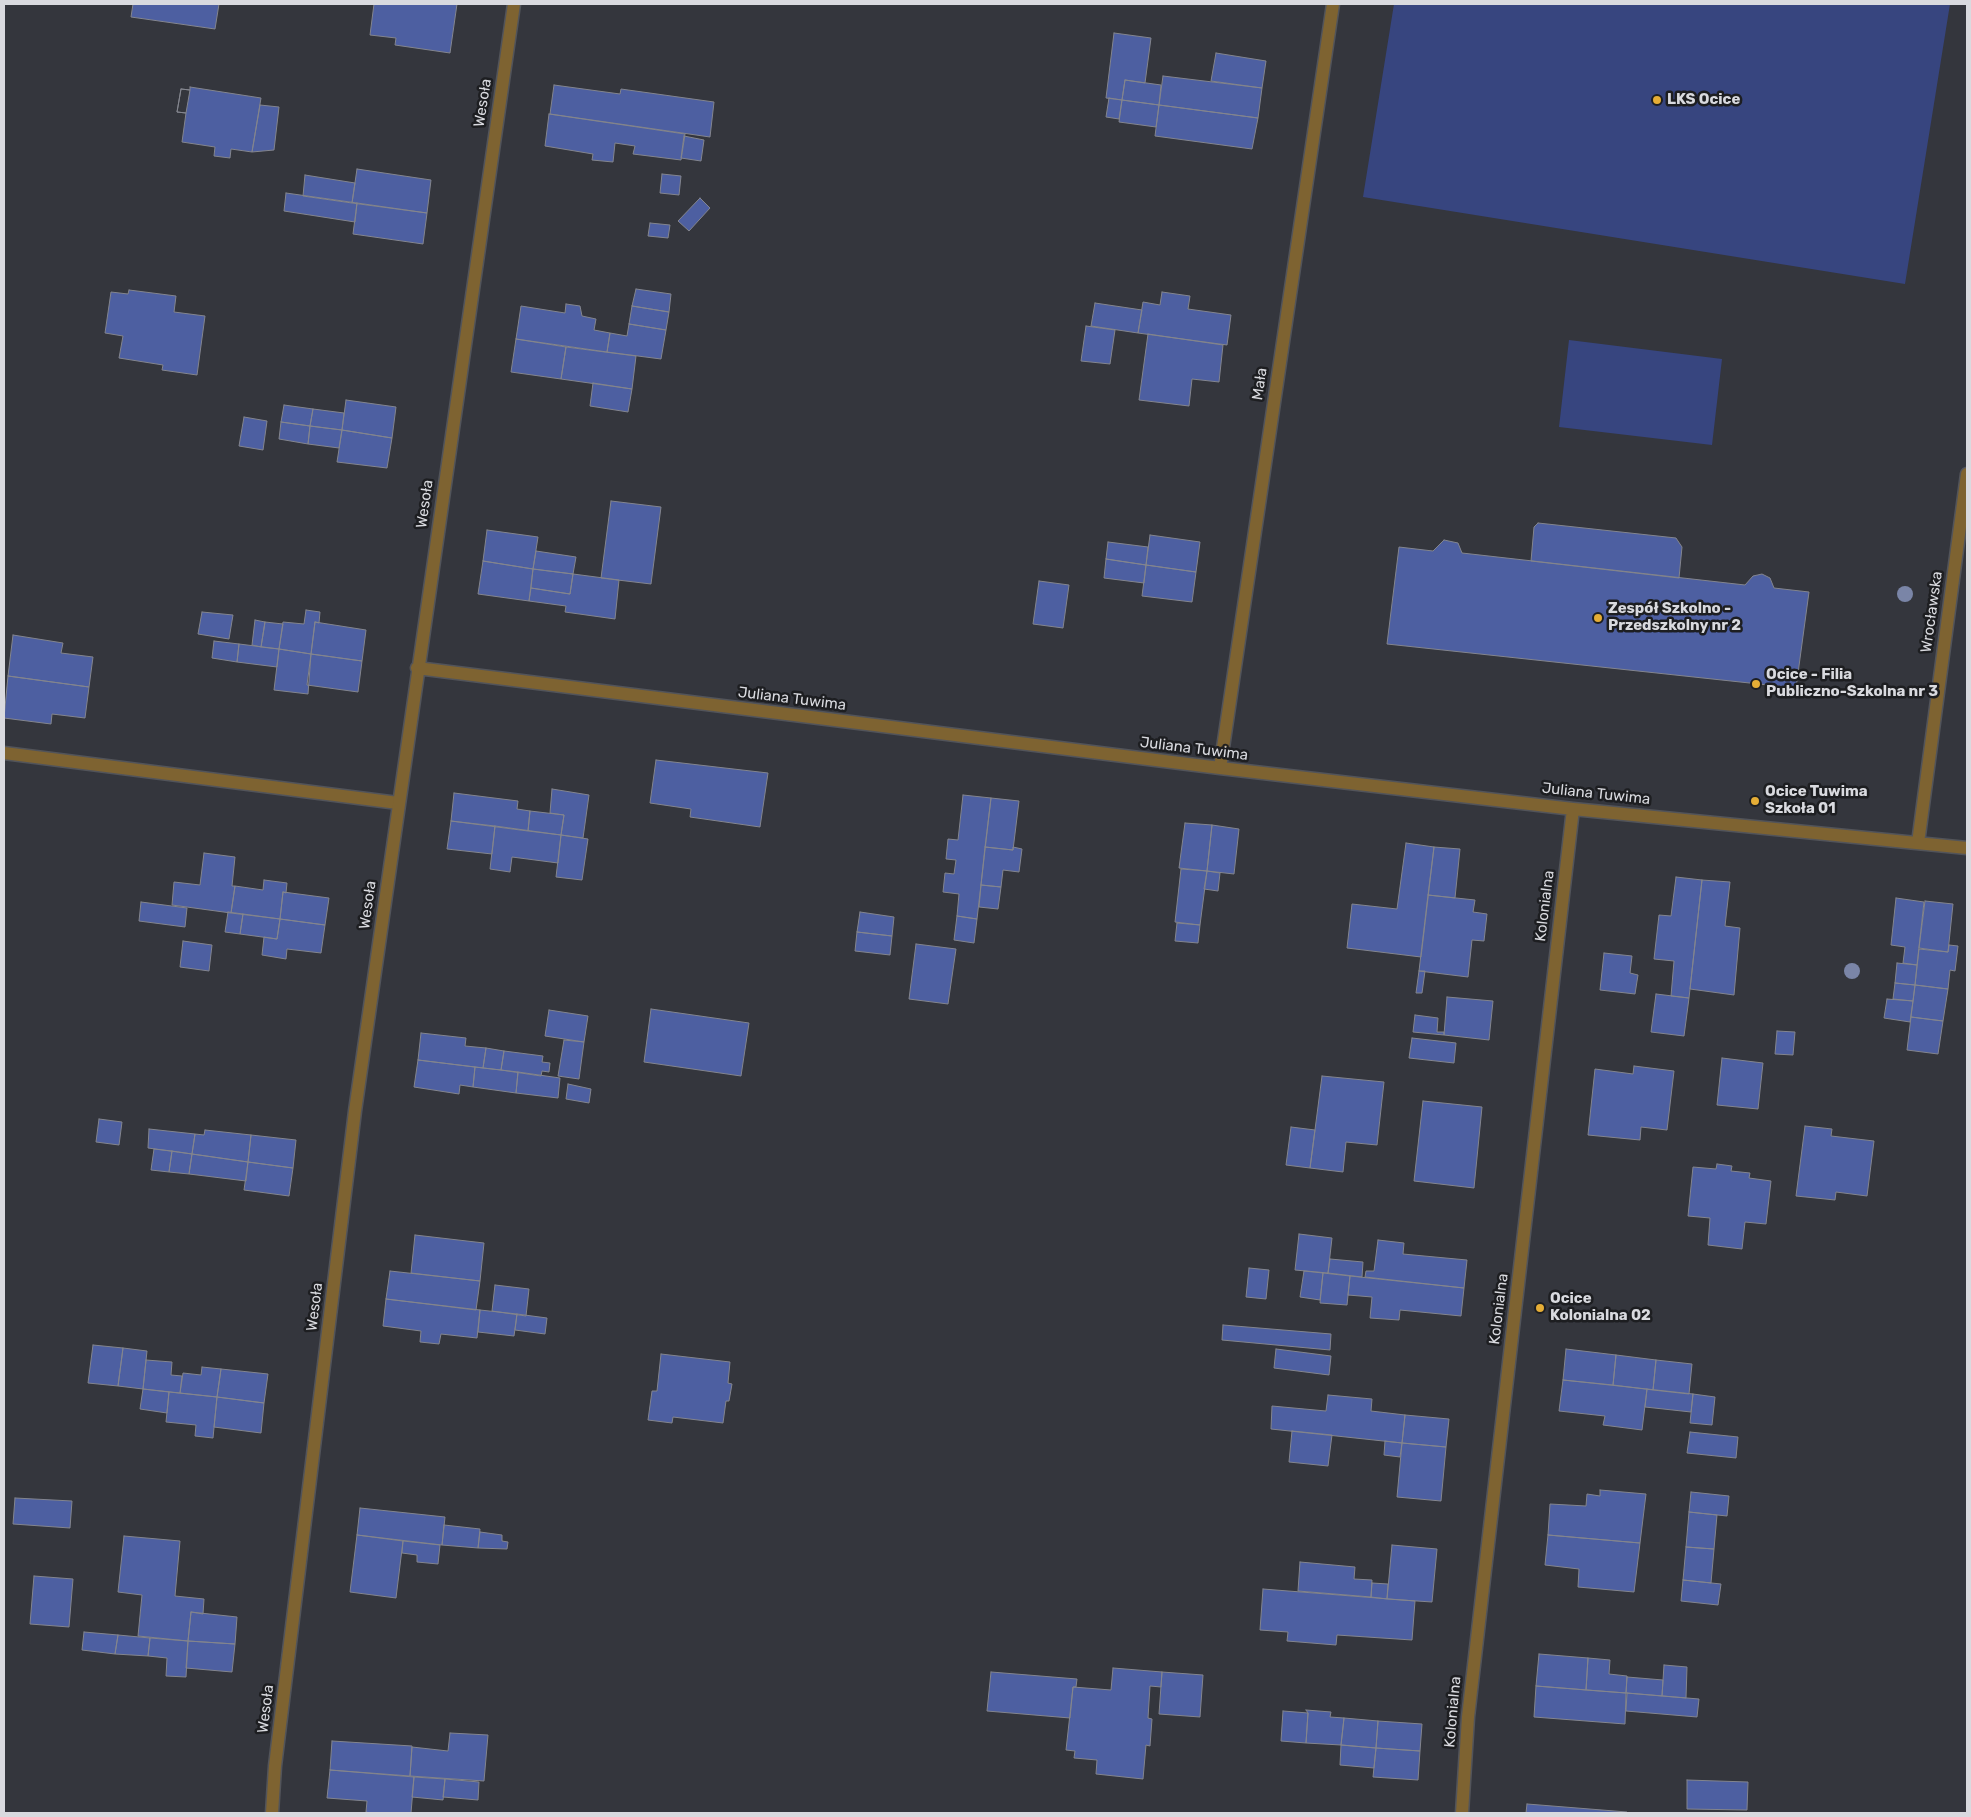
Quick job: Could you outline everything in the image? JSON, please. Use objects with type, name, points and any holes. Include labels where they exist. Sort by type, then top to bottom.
[{"type":"street","name":"Wesoła","points":[[272,1813],[275,1766],[352,1131],[514,4]]},
{"type":"street","name":"Mała","points":[[1220,768],[1332,4]]},
{"type":"street","name":"Wrocławska","points":[[1918,843],[1967,474]]},
{"type":"street","name":"Juliana Tuwima","points":[[418,668],[1220,768],[1573,809],[1967,848]]},
{"type":"street","points":[[4,753],[398,803]]},
{"type":"street","name":"Kolonialna","points":[[1462,1813],[1468,1717],[1573,809]]},
{"type":"shaded area","name":"LKS Ocice","points":[[1394,4],[1950,4],[1905,284],[1363,197]]},
{"type":"shaded area","points":[[1569,340],[1722,359],[1712,445],[1559,427]]},
{"type":"building","points":[[133,4],[219,4],[215,29],[131,17]]},
{"type":"building","points":[[374,4],[457,4],[450,53],[395,45],[396,38],[370,35]]},
{"type":"building","points":[[1114,33],[1151,38],[1145,83],[1125,80],[1122,100],[1106,98]]},
{"type":"building","points":[[1216,53],[1266,61],[1262,88],[1211,81]]},
{"type":"building","points":[[1163,76],[1262,88],[1258,118],[1159,105]]},
{"type":"building","points":[[1125,80],[1161,85],[1159,105],[1122,100]]},
{"type":"building","points":[[554,85],[620,94],[621,89],[714,102],[710,137],[550,114]]},
{"type":"building","points":[[190,87],[261,98],[252,152],[231,149],[230,158],[214,156],[215,147],[182,142],[186,113],[177,112],[181,89],[190,90]]},
{"type":"building","points":[[181,89],[190,90],[186,113],[177,112]]},
{"type":"building","points":[[1109,98],[1122,100],[1119,119],[1106,117]]},
{"type":"building","points":[[1122,100],[1159,105],[1156,127],[1119,122]]},
{"type":"building","points":[[260,105],[279,107],[274,150],[252,152]]},
{"type":"building","points":[[1159,105],[1258,118],[1252,149],[1155,136]]},
{"type":"building","points":[[549,114],[685,134],[681,160],[633,154],[635,146],[615,143],[613,162],[592,160],[593,154],[545,146]]},
{"type":"building","points":[[684,136],[704,140],[701,161],[681,158]]},
{"type":"building","points":[[357,169],[431,180],[427,213],[352,203]]},
{"type":"building","points":[[662,174],[681,176],[679,195],[660,193]]},
{"type":"building","points":[[305,175],[355,183],[352,203],[303,196]]},
{"type":"building","points":[[286,193],[357,203],[355,222],[284,211]]},
{"type":"building","points":[[700,198],[710,208],[689,231],[678,221]]},
{"type":"building","points":[[357,203],[427,213],[423,244],[353,234]]},
{"type":"building","points":[[650,223],[670,225],[668,238],[648,236]]},
{"type":"building","points":[[636,289],[671,294],[669,312],[632,306]]},
{"type":"building","points":[[129,290],[176,296],[174,312],[205,316],[197,375],[162,370],[163,365],[119,358],[123,336],[105,333],[111,292],[128,294]]},
{"type":"building","points":[[1162,292],[1190,296],[1188,309],[1231,315],[1227,345],[1138,333],[1143,302],[1160,305]]},
{"type":"building","points":[[1095,303],[1142,310],[1138,333],[1091,326]]},
{"type":"building","points":[[566,304],[580,306],[582,316],[596,319],[594,330],[610,333],[607,352],[516,339],[521,306],[565,313]]},
{"type":"building","points":[[632,306],[669,312],[666,330],[629,324]]},
{"type":"building","points":[[629,324],[666,330],[661,359],[607,352],[610,333],[627,336]]},
{"type":"building","points":[[1086,326],[1115,330],[1110,364],[1081,361]]},
{"type":"building","points":[[1148,334],[1223,345],[1219,382],[1192,379],[1189,406],[1139,400]]},
{"type":"building","points":[[516,339],[566,347],[561,379],[511,372]]},
{"type":"building","points":[[566,347],[636,356],[632,389],[561,379]]},
{"type":"building","points":[[593,383],[632,389],[628,412],[590,406]]},
{"type":"building","points":[[346,400],[396,407],[392,438],[342,430]]},
{"type":"building","points":[[284,405],[313,409],[310,426],[281,422]]},
{"type":"building","points":[[313,409],[344,413],[342,430],[310,426]]},
{"type":"building","points":[[244,417],[267,421],[263,450],[239,446]]},
{"type":"building","points":[[281,422],[310,426],[308,444],[279,439]]},
{"type":"building","points":[[310,426],[342,430],[339,448],[308,444]]},
{"type":"building","points":[[342,430],[392,438],[387,468],[337,462]]},
{"type":"building","points":[[611,501],[661,507],[651,584],[601,578]]},
{"type":"building","points":[[1538,523],[1676,538],[1682,547],[1679,578],[1531,561],[1534,527]]},
{"type":"building","points":[[487,530],[538,537],[533,569],[483,561]]},
{"type":"building","points":[[1150,535],[1200,542],[1196,572],[1146,565]]},
{"type":"building","name":"Zespół Szkolno - Przedszkolny nr 2","points":[[1444,540],[1458,543],[1462,553],[1745,585],[1753,576],[1762,574],[1770,578],[1774,588],[1809,592],[1796,688],[1387,644],[1399,547],[1433,551]]},
{"type":"building","points":[[1108,542],[1148,547],[1146,565],[1106,559]]},
{"type":"building","points":[[536,551],[576,557],[573,574],[533,569]]},
{"type":"building","points":[[1106,559],[1146,565],[1144,583],[1104,578]]},
{"type":"building","points":[[483,561],[533,569],[529,601],[478,594]]},
{"type":"building","points":[[1146,565],[1196,572],[1192,602],[1142,596]]},
{"type":"building","points":[[533,569],[573,574],[570,594],[531,588]]},
{"type":"building","points":[[573,574],[619,580],[615,619],[565,612],[566,606],[529,601],[531,588],[570,594]]},
{"type":"building","points":[[1039,581],[1069,585],[1063,628],[1033,624]]},
{"type":"building","points":[[306,610],[320,612],[319,623],[315,622],[311,654],[279,649],[283,622],[304,624]]},
{"type":"building","points":[[202,612],[233,615],[229,639],[198,634]]},
{"type":"building","points":[[255,620],[265,622],[261,647],[252,645]]},
{"type":"building","points":[[265,622],[283,624],[279,649],[261,647]]},
{"type":"building","points":[[315,622],[366,630],[362,661],[311,654]]},
{"type":"building","points":[[13,635],[63,643],[61,653],[93,657],[89,687],[8,676]]},
{"type":"building","points":[[214,641],[239,644],[237,662],[212,658]]},
{"type":"building","points":[[239,644],[279,649],[277,667],[237,662]]},
{"type":"building","points":[[279,649],[311,654],[308,694],[274,690]]},
{"type":"building","points":[[311,654],[362,661],[358,692],[307,685]]},
{"type":"building","points":[[8,676],[89,687],[85,718],[52,714],[51,724],[4,718]]},
{"type":"building","points":[[656,760],[768,773],[760,827],[690,817],[691,809],[650,803]]},
{"type":"building","points":[[552,789],[589,795],[583,838],[561,835],[564,815],[550,813]]},
{"type":"building","points":[[454,793],[518,801],[517,809],[530,811],[528,831],[451,821]]},
{"type":"building","points":[[963,795],[991,798],[977,919],[957,916],[959,894],[943,892],[945,873],[954,874],[956,860],[946,859],[948,839],[958,840]]},
{"type":"building","points":[[991,798],[1019,801],[1013,850],[985,847]]},
{"type":"building","points":[[530,811],[564,815],[561,835],[528,831]]},
{"type":"building","points":[[451,821],[495,826],[492,854],[447,849]]},
{"type":"building","points":[[1185,823],[1212,825],[1207,871],[1179,868]]},
{"type":"building","points":[[1212,825],[1239,829],[1234,874],[1207,871]]},
{"type":"building","points":[[495,826],[561,835],[558,863],[512,857],[510,872],[490,869]]},
{"type":"building","points":[[561,835],[588,839],[582,880],[556,877]]},
{"type":"building","points":[[1406,843],[1434,847],[1421,957],[1347,948],[1352,904],[1397,909]]},
{"type":"building","points":[[985,847],[1013,850],[1013,847],[1022,849],[1019,872],[1003,870],[1001,887],[981,885]]},
{"type":"building","points":[[1434,847],[1460,849],[1455,898],[1428,895]]},
{"type":"building","points":[[204,853],[235,857],[232,886],[235,886],[231,913],[172,905],[174,882],[200,885]]},
{"type":"building","points":[[1181,869],[1207,871],[1200,925],[1175,922]]},
{"type":"building","points":[[1207,871],[1220,873],[1218,891],[1204,889]]},
{"type":"building","points":[[1676,877],[1702,880],[1689,998],[1671,996],[1674,961],[1654,959],[1659,915],[1671,916]]},
{"type":"building","points":[[264,880],[287,883],[286,893],[283,892],[280,919],[231,913],[235,886],[263,890]]},
{"type":"building","points":[[1702,880],[1730,882],[1725,926],[1740,928],[1734,995],[1690,989]]},
{"type":"building","points":[[981,885],[1001,887],[998,909],[979,907]]},
{"type":"building","points":[[283,892],[329,898],[325,925],[280,919]]},
{"type":"building","points":[[1428,895],[1475,900],[1473,912],[1487,914],[1484,941],[1472,940],[1468,977],[1419,971]]},
{"type":"building","points":[[1896,898],[1924,902],[1917,965],[1903,963],[1905,947],[1891,945]]},
{"type":"building","points":[[1925,901],[1953,904],[1948,952],[1919,948]]},
{"type":"building","points":[[141,902],[187,908],[185,927],[139,921]]},
{"type":"building","points":[[228,912],[243,914],[240,934],[225,932]]},
{"type":"building","points":[[860,912],[894,917],[892,936],[857,932]]},
{"type":"building","points":[[243,914],[280,919],[277,939],[240,934]]},
{"type":"building","points":[[957,916],[977,919],[974,943],[954,940]]},
{"type":"building","points":[[280,919],[325,925],[321,953],[287,949],[286,959],[262,955],[264,937],[277,939]]},
{"type":"building","points":[[1177,923],[1200,925],[1198,943],[1175,941]]},
{"type":"building","points":[[857,932],[892,936],[890,955],[855,951]]},
{"type":"building","points":[[183,941],[212,945],[209,971],[180,967]]},
{"type":"building","points":[[916,944],[956,949],[948,1004],[909,999]]},
{"type":"building","points":[[1949,945],[1958,946],[1955,971],[1950,970],[1948,989],[1915,985],[1919,949],[1948,952]]},
{"type":"building","points":[[1604,953],[1632,956],[1630,973],[1638,975],[1635,994],[1600,990]]},
{"type":"building","points":[[1897,963],[1917,965],[1915,985],[1895,983]]},
{"type":"building","points":[[1419,971],[1425,971],[1422,993],[1416,993]]},
{"type":"building","points":[[1895,983],[1915,985],[1913,1001],[1893,999]]},
{"type":"building","points":[[1915,985],[1948,989],[1943,1021],[1911,1017]]},
{"type":"building","points":[[1656,994],[1689,998],[1684,1036],[1651,1032]]},
{"type":"building","points":[[1447,997],[1493,1001],[1489,1040],[1444,1035]]},
{"type":"building","points":[[1887,999],[1913,1001],[1910,1022],[1884,1018]]},
{"type":"building","points":[[651,1009],[749,1023],[741,1076],[644,1062]]},
{"type":"building","points":[[549,1010],[588,1016],[584,1042],[545,1036]]},
{"type":"building","points":[[1415,1015],[1438,1018],[1437,1032],[1444,1032],[1444,1035],[1413,1032]]},
{"type":"building","points":[[1911,1017],[1943,1021],[1938,1054],[1907,1050]]},
{"type":"building","points":[[1777,1031],[1795,1032],[1793,1055],[1775,1054]]},
{"type":"building","points":[[421,1033],[466,1038],[465,1046],[486,1048],[483,1068],[418,1060]]},
{"type":"building","points":[[1412,1038],[1456,1043],[1454,1063],[1409,1058]]},
{"type":"building","points":[[564,1040],[584,1042],[579,1079],[558,1076]]},
{"type":"building","points":[[486,1048],[504,1051],[501,1070],[483,1068]]},
{"type":"building","points":[[504,1051],[543,1056],[542,1062],[550,1063],[549,1072],[542,1071],[541,1076],[501,1070]]},
{"type":"building","points":[[1722,1058],[1763,1063],[1758,1109],[1717,1105]]},
{"type":"building","points":[[418,1060],[475,1067],[473,1087],[460,1085],[459,1094],[414,1087]]},
{"type":"building","points":[[1634,1066],[1674,1071],[1667,1130],[1641,1127],[1640,1140],[1588,1135],[1595,1069],[1633,1074]]},
{"type":"building","points":[[475,1067],[518,1072],[516,1093],[473,1087]]},
{"type":"building","points":[[518,1072],[560,1078],[558,1098],[516,1093]]},
{"type":"building","points":[[1322,1076],[1384,1082],[1377,1145],[1346,1142],[1343,1172],[1310,1168]]},
{"type":"building","points":[[568,1084],[591,1089],[589,1103],[566,1099]]},
{"type":"building","points":[[1423,1101],[1482,1107],[1474,1188],[1414,1181]]},
{"type":"building","points":[[99,1119],[122,1122],[119,1145],[96,1142]]},
{"type":"building","points":[[1805,1126],[1832,1129],[1831,1136],[1874,1141],[1867,1196],[1836,1192],[1835,1200],[1796,1196]]},
{"type":"building","points":[[1291,1127],[1315,1130],[1310,1168],[1286,1165]]},
{"type":"building","points":[[149,1129],[195,1134],[192,1154],[148,1148]]},
{"type":"building","points":[[205,1130],[251,1135],[248,1162],[192,1154],[195,1134],[204,1135]]},
{"type":"building","points":[[251,1135],[296,1140],[293,1168],[248,1162]]},
{"type":"building","points":[[154,1149],[172,1151],[169,1172],[151,1170]]},
{"type":"building","points":[[172,1151],[192,1154],[189,1174],[169,1172]]},
{"type":"building","points":[[192,1154],[248,1162],[246,1181],[189,1174]]},
{"type":"building","points":[[248,1162],[293,1168],[289,1196],[244,1190]]},
{"type":"building","points":[[1717,1164],[1732,1166],[1731,1171],[1750,1173],[1749,1178],[1771,1181],[1766,1224],[1745,1222],[1742,1249],[1708,1245],[1710,1218],[1688,1216],[1693,1167],[1716,1169]]},
{"type":"building","points":[[1299,1234],[1332,1238],[1328,1273],[1295,1270]]},
{"type":"building","points":[[415,1235],[484,1243],[480,1281],[411,1273]]},
{"type":"building","points":[[1378,1240],[1404,1243],[1403,1254],[1467,1260],[1464,1288],[1365,1277],[1366,1271],[1374,1271]]},
{"type":"building","points":[[1330,1259],[1363,1262],[1362,1277],[1328,1273]]},
{"type":"building","points":[[1249,1268],[1269,1270],[1266,1299],[1246,1297]]},
{"type":"building","points":[[390,1271],[480,1281],[476,1310],[386,1299]]},
{"type":"building","points":[[1304,1271],[1323,1273],[1320,1300],[1300,1297]]},
{"type":"building","points":[[1323,1273],[1350,1276],[1347,1305],[1320,1303]]},
{"type":"building","points":[[1350,1276],[1464,1288],[1461,1316],[1400,1310],[1399,1320],[1370,1318],[1372,1297],[1348,1295]]},
{"type":"building","points":[[495,1285],[529,1289],[526,1316],[492,1311]]},
{"type":"building","points":[[386,1299],[480,1310],[477,1338],[441,1334],[439,1344],[420,1342],[421,1331],[383,1326]]},
{"type":"building","points":[[480,1310],[517,1314],[514,1336],[478,1332]]},
{"type":"building","points":[[517,1314],[547,1318],[545,1334],[515,1330]]},
{"type":"building","points":[[1223,1325],[1331,1334],[1330,1350],[1222,1340]]},
{"type":"building","points":[[93,1345],[123,1348],[118,1386],[88,1383]]},
{"type":"building","points":[[123,1348],[147,1351],[143,1389],[118,1386]]},
{"type":"building","points":[[1276,1349],[1331,1356],[1329,1375],[1274,1368]]},
{"type":"building","points":[[1566,1349],[1616,1355],[1613,1385],[1563,1380]]},
{"type":"building","points":[[661,1354],[730,1362],[728,1383],[732,1384],[729,1401],[726,1401],[723,1423],[673,1417],[672,1423],[648,1420],[652,1391],[657,1391]]},
{"type":"building","points":[[1616,1355],[1656,1360],[1653,1390],[1613,1385]]},
{"type":"building","points":[[146,1360],[172,1362],[171,1375],[182,1376],[180,1393],[143,1389]]},
{"type":"building","points":[[1656,1360],[1692,1364],[1689,1394],[1653,1390]]},
{"type":"building","points":[[202,1367],[221,1369],[217,1397],[180,1393],[183,1373],[201,1375]]},
{"type":"building","points":[[221,1369],[268,1374],[264,1403],[217,1397]]},
{"type":"building","points":[[1563,1380],[1647,1389],[1642,1430],[1603,1425],[1605,1416],[1559,1411]]},
{"type":"building","points":[[143,1389],[169,1392],[167,1413],[140,1409]]},
{"type":"building","points":[[1647,1389],[1693,1394],[1691,1412],[1645,1407]]},
{"type":"building","points":[[169,1392],[217,1397],[213,1438],[195,1436],[196,1425],[166,1422]]},
{"type":"building","points":[[1693,1394],[1715,1397],[1712,1425],[1690,1423]]},
{"type":"building","points":[[1328,1395],[1372,1399],[1371,1411],[1405,1415],[1402,1443],[1271,1429],[1272,1406],[1326,1411]]},
{"type":"building","points":[[217,1397],[264,1403],[261,1433],[214,1427]]},
{"type":"building","points":[[1405,1415],[1449,1419],[1446,1447],[1402,1443]]},
{"type":"building","points":[[1292,1431],[1332,1435],[1328,1466],[1289,1462]]},
{"type":"building","points":[[1690,1432],[1738,1437],[1736,1458],[1687,1453]]},
{"type":"building","points":[[1385,1441],[1402,1443],[1400,1457],[1384,1455]]},
{"type":"building","points":[[1402,1443],[1446,1447],[1441,1501],[1397,1497]]},
{"type":"building","points":[[1600,1490],[1646,1494],[1640,1543],[1548,1535],[1550,1504],[1586,1506],[1587,1494],[1600,1496]]},
{"type":"building","points":[[1691,1492],[1729,1496],[1727,1516],[1689,1512]]},
{"type":"building","points":[[15,1498],[72,1501],[70,1528],[13,1524]]},
{"type":"building","points":[[360,1508],[445,1517],[442,1545],[357,1535]]},
{"type":"building","points":[[1689,1512],[1717,1515],[1714,1549],[1686,1547]]},
{"type":"building","points":[[444,1525],[480,1529],[478,1548],[442,1545]]},
{"type":"building","points":[[480,1532],[502,1535],[502,1541],[508,1542],[507,1549],[478,1548]]},
{"type":"building","points":[[357,1535],[403,1541],[396,1598],[350,1592]]},
{"type":"building","points":[[1548,1535],[1640,1543],[1634,1592],[1578,1587],[1579,1569],[1545,1565]]},
{"type":"building","points":[[124,1536],[180,1541],[175,1596],[204,1599],[203,1614],[191,1612],[188,1641],[138,1636],[142,1595],[118,1592]]},
{"type":"building","points":[[403,1541],[440,1545],[438,1564],[417,1562],[417,1555],[402,1553]]},
{"type":"building","points":[[1392,1545],[1437,1549],[1432,1602],[1387,1599]]},
{"type":"building","points":[[1686,1547],[1714,1549],[1711,1583],[1683,1580]]},
{"type":"building","points":[[1300,1562],[1355,1567],[1354,1579],[1372,1580],[1371,1597],[1298,1591]]},
{"type":"building","points":[[34,1576],[73,1579],[69,1627],[30,1624]]},
{"type":"building","points":[[1683,1580],[1721,1584],[1718,1605],[1681,1601]]},
{"type":"building","points":[[1372,1583],[1388,1584],[1387,1599],[1371,1597]]},
{"type":"building","points":[[1263,1589],[1415,1601],[1412,1640],[1337,1635],[1336,1645],[1287,1641],[1288,1632],[1260,1630]]},
{"type":"building","points":[[191,1612],[237,1617],[235,1644],[188,1641]]},
{"type":"building","points":[[84,1632],[118,1635],[115,1654],[82,1650]]},
{"type":"building","points":[[118,1635],[150,1638],[148,1656],[115,1654]]},
{"type":"building","points":[[150,1638],[188,1641],[186,1677],[166,1676],[167,1658],[148,1656]]},
{"type":"building","points":[[188,1641],[235,1644],[232,1672],[186,1668]]},
{"type":"building","points":[[1539,1654],[1588,1658],[1586,1690],[1536,1686]]},
{"type":"building","points":[[1588,1658],[1610,1660],[1609,1674],[1627,1676],[1626,1693],[1586,1690]]},
{"type":"building","points":[[1664,1665],[1687,1667],[1686,1698],[1662,1696]]},
{"type":"building","points":[[1113,1668],[1162,1672],[1161,1687],[1150,1686],[1148,1718],[1152,1719],[1150,1746],[1146,1745],[1143,1779],[1096,1774],[1097,1760],[1074,1758],[1075,1751],[1066,1750],[1073,1687],[1111,1690]]},
{"type":"building","points":[[991,1672],[1077,1679],[1076,1687],[1073,1687],[1070,1718],[987,1711]]},
{"type":"building","points":[[1162,1672],[1203,1675],[1200,1717],[1159,1714]]},
{"type":"building","points":[[1627,1677],[1663,1680],[1662,1696],[1626,1693]]},
{"type":"building","points":[[1536,1686],[1626,1693],[1625,1724],[1534,1717]]},
{"type":"building","points":[[1627,1693],[1699,1699],[1697,1717],[1626,1711]]},
{"type":"building","points":[[1306,1710],[1331,1712],[1330,1717],[1344,1718],[1341,1745],[1306,1743],[1308,1713]]},
{"type":"building","points":[[1283,1711],[1308,1713],[1306,1743],[1281,1741]]},
{"type":"building","points":[[1344,1718],[1378,1721],[1376,1748],[1341,1745]]},
{"type":"building","points":[[1378,1721],[1422,1724],[1420,1751],[1376,1748]]},
{"type":"building","points":[[450,1733],[488,1735],[484,1781],[410,1776],[412,1747],[448,1751]]},
{"type":"building","points":[[332,1741],[412,1746],[410,1776],[330,1770]]},
{"type":"building","points":[[1341,1745],[1376,1748],[1374,1768],[1340,1765]]},
{"type":"building","points":[[1376,1748],[1420,1751],[1418,1780],[1373,1777]]},
{"type":"building","points":[[330,1770],[414,1777],[411,1813],[370,1813],[366,1812],[367,1801],[327,1798]]},
{"type":"building","points":[[414,1777],[445,1779],[443,1800],[412,1797]]},
{"type":"building","points":[[445,1779],[479,1782],[478,1800],[443,1797]]},
{"type":"building","points":[[1687,1780],[1748,1782],[1747,1810],[1687,1809]]},
{"type":"building","points":[[1527,1804],[1627,1812],[1627,1813],[1526,1813]]},
{"type":"place","name":"LKS Ocice","points":[[1657,100]]},
{"type":"place","name":"Zespół Szkolno - Przedszkolny nr 2","points":[[1598,618]]},
{"type":"place","name":"Ocice - Filia Publiczno-Szkolna nr 3","points":[[1756,684]]},
{"type":"place","name":"Ocice Tuwima Szkoła 01","points":[[1755,801]]},
{"type":"place","name":"Ocice Kolonialna 02","points":[[1540,1308]]}]
